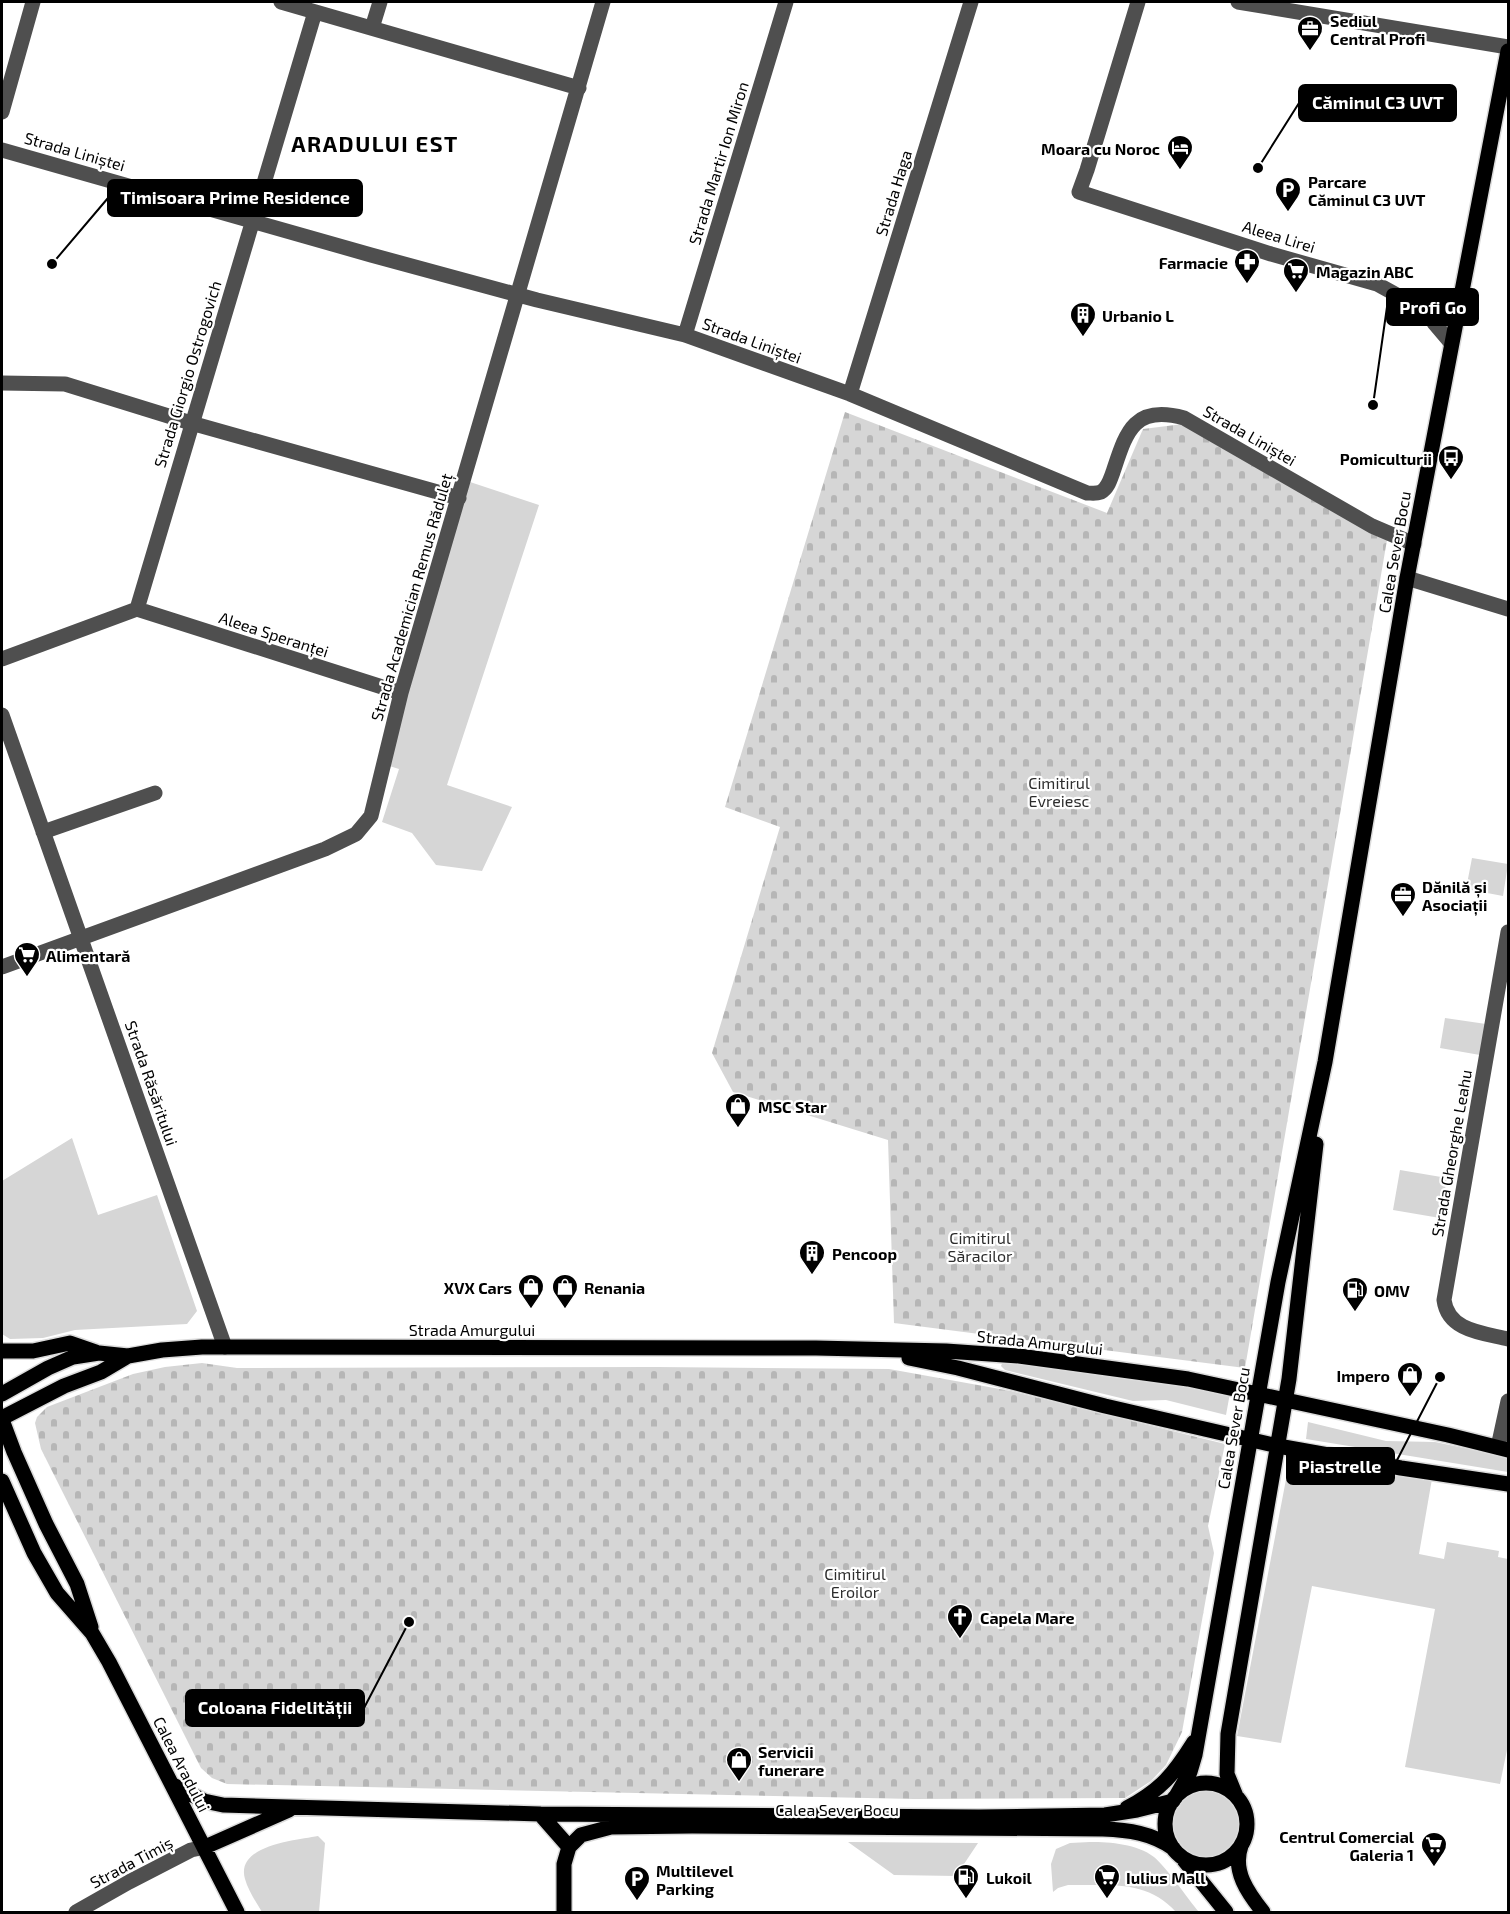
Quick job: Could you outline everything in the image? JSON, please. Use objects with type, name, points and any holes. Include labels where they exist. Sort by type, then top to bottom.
[{"type":"main road","name":"Calea Sever Bocu","points":[[172,1785],[211,1804],[540,1814],[979,1817],[1113,1814],[1174,1800],[1190,1772],[1199,1734],[1278,1282],[1324,1062],[1407,578],[1509,49]]},
{"type":"main road","name":"Calea Sever Bocu","points":[[1237,1797],[1227,1774],[1228,1734],[1278,1446],[1294,1339],[1324,1062]]},
{"type":"main road","points":[[2,1351],[33,1351],[70,1343],[99,1353]]},
{"type":"main road","name":"Strada Amurgului","points":[[2,1394],[65,1361],[99,1353],[128,1356],[162,1350],[225,1347],[816,1348],[946,1351],[1019,1356],[1153,1374],[1258,1394],[1503,1448]]},
{"type":"main road","name":"Strada Amurgului","points":[[816,1348],[890,1354],[923,1360],[1278,1446],[1509,1484]]},
{"type":"main road","name":"Strada Amurgului","points":[[2,1419],[128,1356]]},
{"type":"main road","name":"Calea Aradului","points":[[2,1419],[37,1504],[77,1584],[92,1633],[205,1846],[237,1912]]},
{"type":"main road","name":"Calea Aradului","points":[[2,1481],[34,1553],[57,1593],[92,1633]]},
{"type":"main road","points":[[1113,1814],[1129,1807],[1160,1787],[1176,1770],[1199,1734]]},
{"type":"main road","points":[[1226,1912],[1176,1851],[1168,1837],[1167,1812],[1174,1800],[1192,1786],[1219,1785],[1237,1797],[1246,1815],[1247,1827],[1239,1864],[1243,1882],[1263,1912]]},
{"type":"main road","points":[[205,1846],[278,1814],[300,1808]]},
{"type":"main road","points":[[540,1814],[569,1847],[564,1863],[564,1912]]},
{"type":"main road","name":"Calea Sever Bocu","points":[[569,1847],[581,1835],[611,1827],[692,1826],[1128,1830],[1156,1838],[1176,1851]]},
{"type":"main road","points":[[1176,1851],[1197,1864],[1211,1865],[1231,1857],[1243,1842]]},
{"type":"street","points":[[2,112],[33,2]]},
{"type":"street","points":[[281,2],[579,88]]},
{"type":"street","points":[[372,28],[380,2]]},
{"type":"street","name":"Strada Academician Remus Răduleț","points":[[2,968],[325,849],[356,834],[371,816],[401,693],[603,2]]},
{"type":"street","name":"Strada Martir Ion Miron","points":[[685,335],[786,2]]},
{"type":"street","name":"Strada Haga","points":[[850,394],[971,2]]},
{"type":"street","name":"Aleea Lirei","points":[[1138,2],[1088,170],[1079,192],[1271,254],[1377,284],[1406,300],[1433,320],[1451,343]]},
{"type":"street","points":[[1238,2],[1509,49]]},
{"type":"street","name":"Strada Giorgio Ostrogovich","points":[[137,609],[315,12]]},
{"type":"street","name":"Strada Liniștei","points":[[2,150],[519,295],[685,335],[850,394],[1087,493],[1102,491],[1109,484],[1125,436],[1131,427],[1150,417],[1164,415],[1184,418],[1372,526],[1414,543]]},
{"type":"street","points":[[2,383],[65,384],[191,423],[459,498]]},
{"type":"street","points":[[1407,578],[1509,609]]},
{"type":"street","points":[[2,659],[137,609]]},
{"type":"street","name":"Aleea Speranței","points":[[137,609],[401,693]]},
{"type":"street","name":"Strada Răsăritului","points":[[2,715],[225,1347]]},
{"type":"street","points":[[44,831],[155,793]]},
{"type":"street","name":"Strada Gheorghe Leahu","points":[[1509,932],[1444,1300],[1446,1310],[1454,1322],[1465,1329],[1509,1339]]},
{"type":"street","points":[[1503,1448],[1509,1401]]},
{"type":"street","name":"Strada Timiș","points":[[76,1912],[190,1850],[205,1846]]},
{"type":"green space","name":"Cimitirul Evreiesc","points":[[845,412],[1107,513],[1143,429],[1183,424],[1387,540],[1245,1368],[894,1323],[888,1140],[733,1092],[712,1053],[780,827],[725,807]]},
{"type":"green space","points":[[464,480],[539,505],[447,785],[512,807],[482,871],[436,865],[412,833],[382,822],[399,769],[383,764]]},
{"type":"green space","points":[[1472,858],[1508,864],[1503,896],[1466,889]]},
{"type":"green space","points":[[1445,1018],[1486,1024],[1480,1055],[1440,1048]]},
{"type":"green space","points":[[72,1138],[98,1215],[157,1195],[197,1311],[187,1324],[75,1330],[43,1338],[10,1339],[2,1334],[2,1181]]},
{"type":"green space","points":[[1400,1170],[1447,1178],[1440,1218],[1393,1210]]},
{"type":"green space","points":[[1003,1361],[1230,1393],[1226,1415],[1166,1400],[1133,1401],[1005,1370],[1001,1366]]},
{"type":"green space","name":"Cimitirul Eroilor","points":[[202,1363],[237,1368],[889,1369],[1011,1391],[1225,1444],[1208,1526],[1214,1553],[1182,1732],[1166,1765],[1151,1781],[1125,1798],[914,1799],[227,1784],[212,1778],[201,1768],[41,1449],[35,1423],[37,1417],[47,1407],[133,1374],[165,1367]]},
{"type":"green space","points":[[1308,1422],[1386,1441],[1435,1442],[1508,1457],[1508,1472],[1306,1439]]},
{"type":"green space","points":[[1297,1449],[1433,1473],[1419,1554],[1444,1559],[1447,1542],[1499,1551],[1498,1557],[1508,1559],[1508,1745],[1500,1784],[1405,1767],[1435,1609],[1312,1586],[1281,1743],[1237,1736],[1288,1469],[1294,1462]]},
{"type":"green space","points":[[1199,1784],[1215,1784],[1236,1795],[1247,1816],[1247,1832],[1236,1853],[1215,1864],[1199,1864],[1185,1858],[1173,1846],[1167,1832],[1167,1816],[1173,1802],[1185,1790]]},
{"type":"green space","points":[[318,1836],[325,1843],[319,1912],[262,1912],[245,1879],[244,1868],[249,1858],[270,1846]]},
{"type":"green space","points":[[848,1842],[978,1843],[956,1876],[894,1875]]},
{"type":"green space","points":[[1070,1843],[1123,1845],[1140,1849],[1154,1857],[1199,1912],[1176,1912],[1152,1894],[1126,1886],[1068,1885],[1053,1892],[1051,1864],[1056,1849]]},
{"type":"place","name":"Sediul Central Profi","points":[[1310,52]]},
{"type":"place","name":"Căminul C3 UVT","points":[[1258,168]]},
{"type":"place","name":"Moara cu Noroc","points":[[1180,171]]},
{"type":"place","name":"Parcare Căminul C3 UVT","points":[[1288,213]]},
{"type":"place","name":"Timisoara Prime Residence","points":[[52,264]]},
{"type":"place","name":"Farmacie","points":[[1247,285]]},
{"type":"place","name":"Magazin ABC","points":[[1296,294]]},
{"type":"place","name":"Urbanio L","points":[[1083,338]]},
{"type":"place","name":"Profi Go","points":[[1373,405]]},
{"type":"place","name":"Pomiculturii","points":[[1451,481]]},
{"type":"place","name":"Dănilă și Asociații","points":[[1403,918]]},
{"type":"place","name":"Alimentară","points":[[27,978]]},
{"type":"place","name":"MSC Star","points":[[738,1129]]},
{"type":"place","name":"Pencoop","points":[[812,1276]]},
{"type":"place","name":"XVX Cars","points":[[531,1310]]},
{"type":"place","name":"Renania","points":[[565,1310]]},
{"type":"place","name":"OMV","points":[[1355,1313]]},
{"type":"place","name":"Piastrelle","points":[[1440,1377]]},
{"type":"place","name":"Impero","points":[[1410,1398]]},
{"type":"place","name":"Coloana Fidelității","points":[[409,1622]]},
{"type":"place","name":"Capela Mare","points":[[960,1640]]},
{"type":"place","name":"Servicii funerare","points":[[739,1783]]},
{"type":"place","name":"Centrul Comercial Galeria 1","points":[[1434,1868]]},
{"type":"place","name":"Lukoil","points":[[966,1900]]},
{"type":"place","name":"Iulius Mall","points":[[1107,1900]]},
{"type":"place","name":"Multilevel Parking","points":[[637,1902]]},
{"type":"district","name":"ARADULUI EST","points":[[375,143]]},
{"type":"park label","name":"Cimitirul Săracilor","points":[[980,1246]]}]
